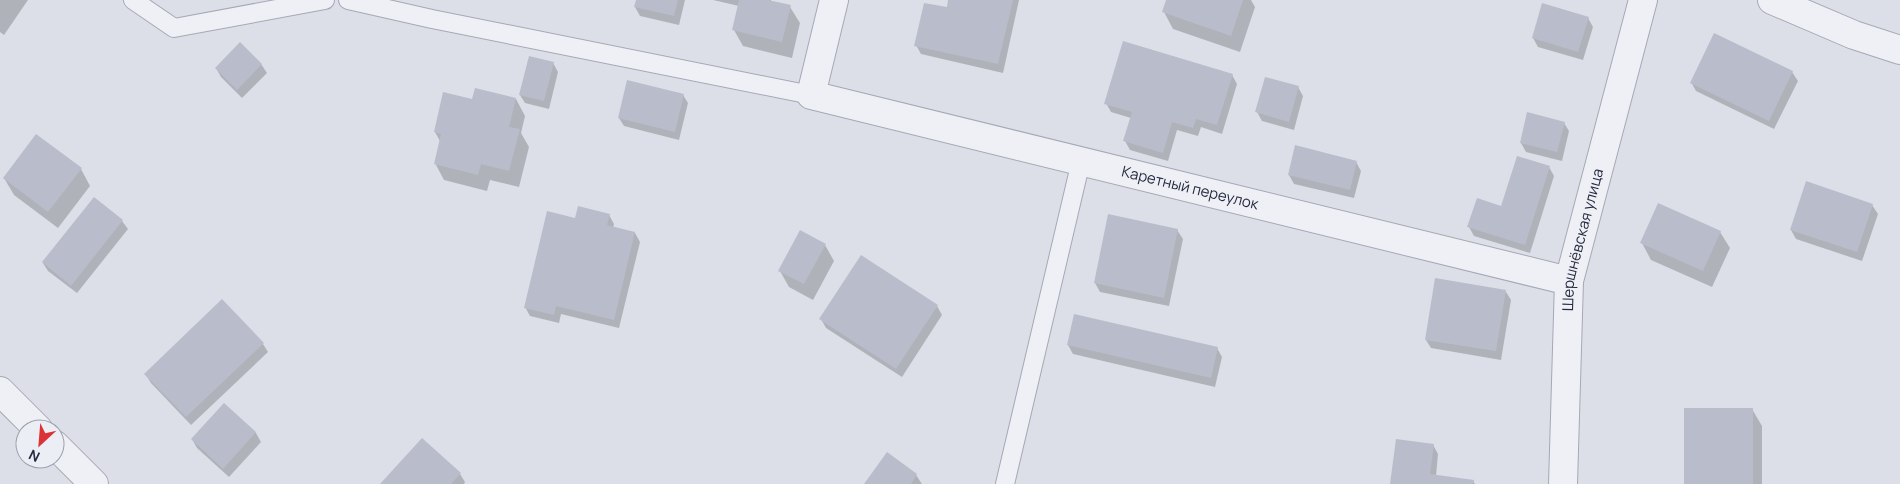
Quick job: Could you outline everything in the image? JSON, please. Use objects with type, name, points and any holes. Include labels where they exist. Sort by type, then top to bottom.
[{"type":"street","points":[[810,95],[834,0]]},
{"type":"street","name":"Шершнёвская улица","points":[[1563,484],[1569,281],[1643,0]]},
{"type":"street","points":[[1772,0],[1854,35],[1900,50]]},
{"type":"street","name":"Каретный переулок","points":[[810,95],[1569,281]]},
{"type":"street","points":[[0,391],[28,419]]},
{"type":"street","points":[[65,455],[94,484]]},
{"type":"lane","points":[[133,0],[174,28],[325,0]]},
{"type":"lane","points":[[348,0],[441,21],[810,95]]},
{"type":"lane","points":[[1005,484],[1081,161]]},
{"type":"building","points":[[636,0],[678,0],[674,16],[634,7]]},
{"type":"building","points":[[739,0],[768,0],[791,5],[782,42],[732,30]]},
{"type":"building","points":[[948,0],[1013,0],[998,64],[914,46],[924,3],[947,7]]},
{"type":"building","points":[[1166,0],[1243,0],[1231,36],[1162,12]]},
{"type":"building","points":[[1542,3],[1589,17],[1578,52],[1532,38]]},
{"type":"building","points":[[1714,33],[1793,71],[1769,121],[1690,83]]},
{"type":"building","points":[[1123,41],[1233,74],[1217,125],[1196,119],[1193,128],[1172,122],[1163,153],[1123,141],[1132,112],[1104,104]]},
{"type":"building","points":[[240,42],[262,64],[237,90],[215,68]]},
{"type":"building","points":[[529,56],[554,62],[544,101],[519,95]]},
{"type":"building","points":[[1265,77],[1299,86],[1289,122],[1255,112]]},
{"type":"building","points":[[627,80],[684,94],[675,132],[618,118]]},
{"type":"building","points":[[475,88],[516,98],[509,127],[520,129],[509,171],[481,164],[478,175],[434,164],[441,134],[434,132],[443,92],[472,99]]},
{"type":"building","points":[[1527,112],[1565,122],[1557,152],[1520,143]]},
{"type":"building","points":[[36,134],[82,168],[48,212],[3,178]]},
{"type":"building","points":[[1295,145],[1357,161],[1350,190],[1288,175]]},
{"type":"building","points":[[1517,156],[1550,166],[1525,245],[1467,227],[1477,198],[1501,206]]},
{"type":"building","points":[[1806,181],[1873,204],[1857,252],[1790,230]]},
{"type":"building","points":[[94,197],[123,220],[71,286],[42,262]]},
{"type":"building","points":[[1658,203],[1721,231],[1703,271],[1640,243]]},
{"type":"building","points":[[578,206],[610,214],[607,225],[635,232],[614,320],[556,306],[554,315],[524,308],[547,211],[575,218]]},
{"type":"building","points":[[1108,214],[1178,229],[1164,298],[1094,283]]},
{"type":"building","points":[[800,230],[826,244],[804,284],[778,271]]},
{"type":"building","points":[[861,255],[938,305],[896,369],[819,319]]},
{"type":"building","points":[[1435,278],[1506,290],[1496,351],[1425,340]]},
{"type":"building","points":[[222,299],[264,343],[186,417],[144,374]]},
{"type":"building","points":[[1074,314],[1218,347],[1211,378],[1067,345]]},
{"type":"building","points":[[224,403],[256,432],[223,469],[191,439]]},
{"type":"building","points":[[1684,408],[1753,408],[1753,484],[1684,484]]},
{"type":"building","points":[[422,438],[461,473],[451,484],[380,484]]},
{"type":"building","points":[[1396,439],[1434,444],[1430,474],[1474,480],[1473,484],[1390,484]]},
{"type":"building","points":[[887,452],[917,474],[911,484],[864,484]]}]
